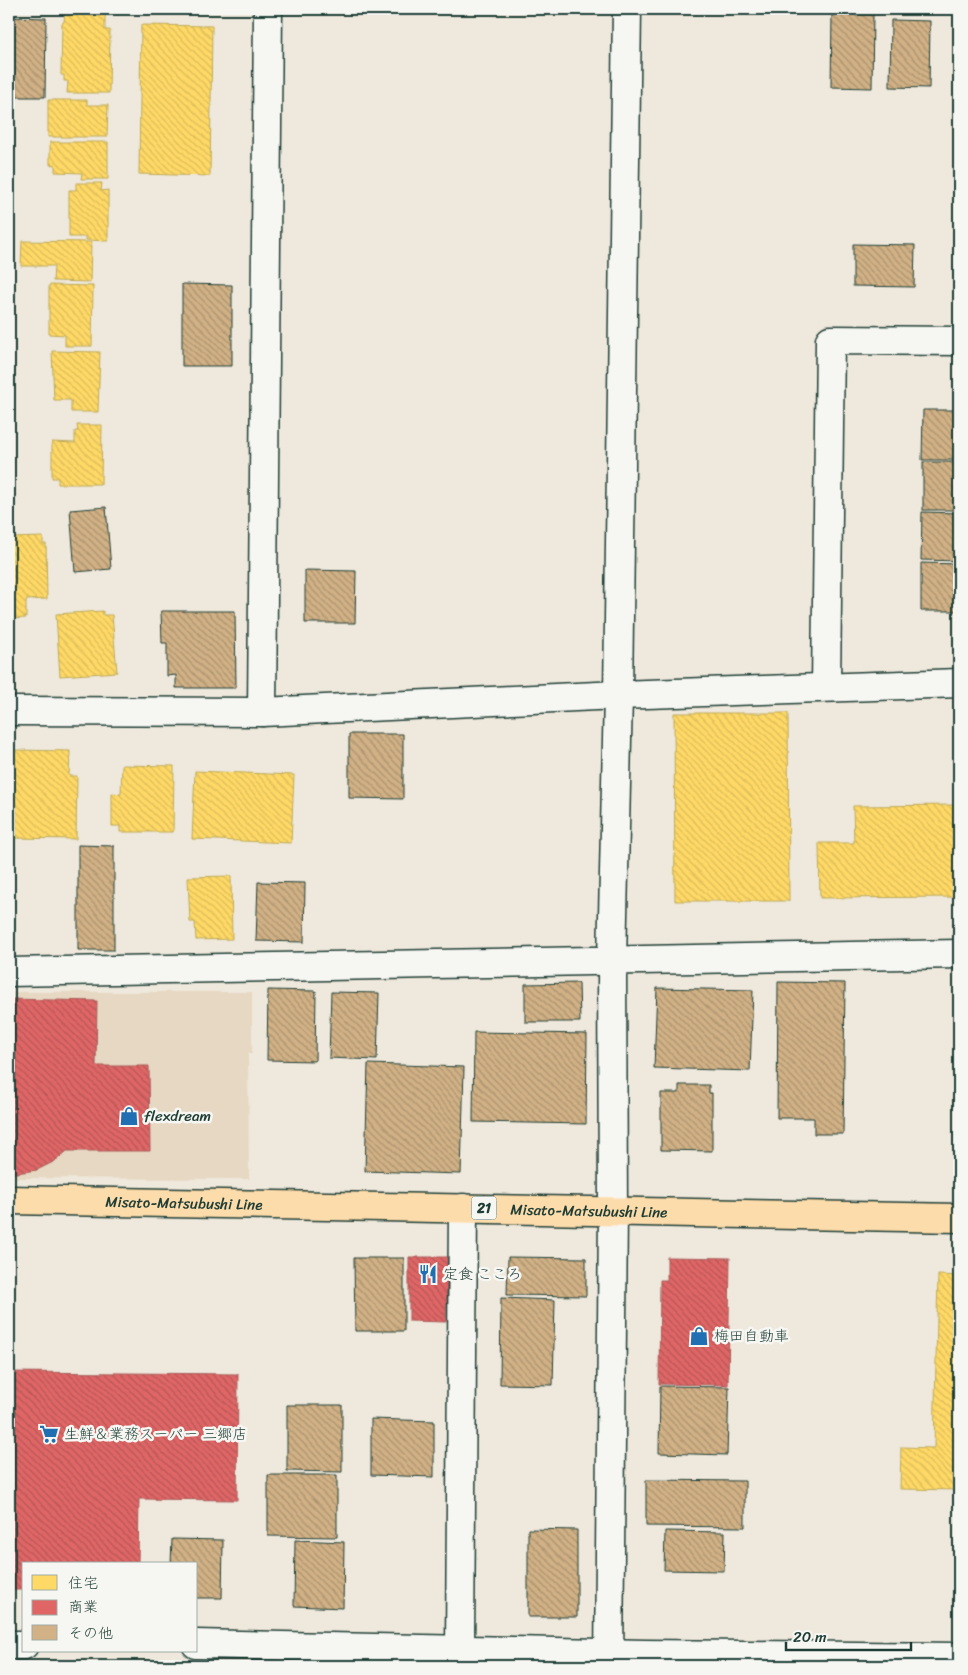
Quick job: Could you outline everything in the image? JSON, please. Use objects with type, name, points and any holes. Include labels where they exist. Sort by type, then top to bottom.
[{"type":"main road","name":"Misato-Matsubushi Line","points":[[9,1200],[959,1218]]},
{"type":"street","points":[[262,712],[268,9]]},
{"type":"street","points":[[609,1660],[613,1211],[612,961],[618,695],[627,9]]},
{"type":"street","points":[[826,687],[830,340],[959,342]]},
{"type":"street","points":[[9,711],[262,712],[618,695],[959,683]]},
{"type":"street","points":[[9,972],[959,954]]},
{"type":"street","points":[[460,1649],[463,1208]]},
{"type":"street","points":[[9,1645],[22,1644]]},
{"type":"street","points":[[198,1644],[407,1658],[460,1649],[609,1660],[959,1657]]},
{"type":"shaded area","name":"flexdream","points":[[9,992],[252,992],[252,1054],[248,1054],[249,1179],[9,1178]]},
{"type":"building: 住宅","points":[[65,11],[105,12],[105,30],[110,30],[109,93],[67,93],[68,81],[64,81],[64,75],[61,75],[62,23],[64,22]]},
{"type":"building: 住宅","points":[[141,25],[212,26],[210,176],[139,174]]},
{"type":"building: 住宅","points":[[48,100],[87,100],[87,105],[108,105],[107,137],[48,137]]},
{"type":"building: 住宅","points":[[50,142],[108,142],[108,179],[81,179],[82,173],[55,172],[55,164],[50,165]]},
{"type":"building: 住宅","points":[[76,183],[102,183],[101,191],[108,190],[108,241],[86,240],[86,237],[69,237],[69,190],[76,190]]},
{"type":"building: 住宅","points":[[22,241],[91,242],[90,282],[53,281],[54,266],[21,266]]},
{"type":"building: 住宅","points":[[49,285],[93,286],[92,346],[65,346],[65,335],[49,334]]},
{"type":"building: 住宅","points":[[52,351],[100,352],[98,412],[71,412],[71,400],[54,400]]},
{"type":"building: 住宅","points":[[9,362],[12,362],[11,391],[9,391]]},
{"type":"building: 住宅","points":[[77,425],[102,425],[101,484],[58,484],[58,478],[52,478],[52,442],[75,443],[75,431],[78,431]]},
{"type":"building: 住宅","points":[[43,537],[43,544],[46,544],[47,599],[26,600],[26,618],[9,619],[9,538]]},
{"type":"building: 住宅","points":[[103,611],[103,615],[112,615],[117,672],[60,676],[56,614]]},
{"type":"building: 住宅","points":[[674,713],[788,713],[789,901],[675,901]]},
{"type":"building: 住宅","points":[[13,750],[70,751],[69,776],[77,776],[76,839],[12,838]]},
{"type":"building: 住宅","points":[[122,765],[174,766],[173,832],[120,832],[120,826],[112,826],[112,793],[121,794]]},
{"type":"building: 住宅","points":[[195,771],[294,775],[291,843],[192,839]]},
{"type":"building: 住宅","points":[[959,805],[959,897],[820,898],[819,843],[854,843],[853,806]]},
{"type":"building: 住宅","points":[[231,876],[232,939],[196,940],[195,922],[190,922],[188,877]]},
{"type":"building: 住宅","points":[[938,1275],[959,1276],[959,1490],[900,1489],[901,1447],[934,1448]]},
{"type":"building: 商業","points":[[9,999],[97,1001],[96,1066],[149,1066],[150,1151],[67,1151],[55,1161],[37,1170],[9,1174]]},
{"type":"building: 商業","points":[[409,1257],[447,1257],[446,1322],[409,1321]]},
{"type":"building: 商業","points":[[667,1257],[730,1258],[728,1385],[659,1384],[660,1280],[667,1280]]},
{"type":"building: 商業","points":[[9,1372],[238,1374],[237,1500],[139,1499],[138,1562],[22,1562],[22,1590],[9,1590]]},
{"type":"building: その他","points":[[832,14],[873,14],[872,88],[831,87]]},
{"type":"building: その他","points":[[9,17],[46,18],[45,97],[9,97]]},
{"type":"building: その他","points":[[891,20],[930,21],[929,88],[890,87]]},
{"type":"building: その他","points":[[853,244],[915,245],[914,287],[853,286]]},
{"type":"building: その他","points":[[182,284],[232,285],[232,366],[182,366]]},
{"type":"building: その他","points":[[923,410],[959,410],[959,460],[922,460]]},
{"type":"building: その他","points":[[923,462],[959,462],[959,510],[923,510]]},
{"type":"building: その他","points":[[106,507],[111,569],[75,572],[70,510]]},
{"type":"building: その他","points":[[922,512],[959,513],[959,561],[921,560]]},
{"type":"building: その他","points":[[921,563],[959,564],[959,611],[921,611]]},
{"type":"building: その他","points":[[305,570],[356,571],[355,623],[305,623]]},
{"type":"building: その他","points":[[161,611],[235,611],[236,688],[176,688],[176,675],[167,676],[167,643],[162,643]]},
{"type":"building: その他","points":[[349,734],[403,734],[403,799],[349,798]]},
{"type":"building: その他","points":[[78,845],[114,846],[114,950],[78,950]]},
{"type":"building: その他","points":[[258,882],[305,883],[304,942],[256,941]]},
{"type":"building: その他","points":[[778,982],[845,983],[843,1134],[814,1134],[814,1118],[777,1118]]},
{"type":"building: その他","points":[[579,983],[580,1022],[525,1022],[525,984]]},
{"type":"building: その他","points":[[657,988],[753,990],[750,1071],[654,1068]]},
{"type":"building: その他","points":[[268,990],[316,991],[315,1061],[267,1060]]},
{"type":"building: その他","points":[[331,992],[379,993],[377,1060],[329,1058]]},
{"type":"building: その他","points":[[474,1032],[587,1034],[586,1124],[473,1122]]},
{"type":"building: その他","points":[[368,1064],[464,1067],[461,1174],[365,1171]]},
{"type":"building: その他","points":[[679,1085],[709,1085],[709,1093],[712,1093],[712,1151],[661,1150],[661,1093],[679,1093]]},
{"type":"building: その他","points":[[508,1257],[586,1258],[586,1296],[507,1295]]},
{"type":"building: その他","points":[[354,1258],[404,1258],[404,1331],[355,1331]]},
{"type":"building: その他","points":[[501,1298],[555,1300],[553,1385],[500,1384]]},
{"type":"building: その他","points":[[660,1386],[729,1387],[727,1455],[659,1453]]},
{"type":"building: その他","points":[[287,1405],[342,1405],[342,1472],[287,1471]]},
{"type":"building: その他","points":[[371,1419],[434,1421],[434,1477],[371,1475]]},
{"type":"building: その他","points":[[268,1475],[337,1475],[337,1537],[268,1536]]},
{"type":"building: その他","points":[[646,1480],[745,1481],[745,1527],[646,1526]]},
{"type":"building: その他","points":[[528,1529],[577,1530],[577,1617],[528,1617]]},
{"type":"building: その他","points":[[665,1531],[725,1532],[724,1571],[664,1570]]},
{"type":"building: その他","points":[[172,1539],[223,1540],[222,1598],[198,1598],[198,1562],[171,1562]]},
{"type":"building: その他","points":[[295,1540],[344,1542],[343,1608],[294,1606]]},
{"type":"place","name":"flexdream","points":[[129,1116]]},
{"type":"place","name":"定食 こころ","points":[[428,1274]]},
{"type":"place","name":"梅田自動車","points":[[699,1336]]},
{"type":"place","name":"生鮮＆業務スーパー 三郷店","points":[[49,1434]]}]
